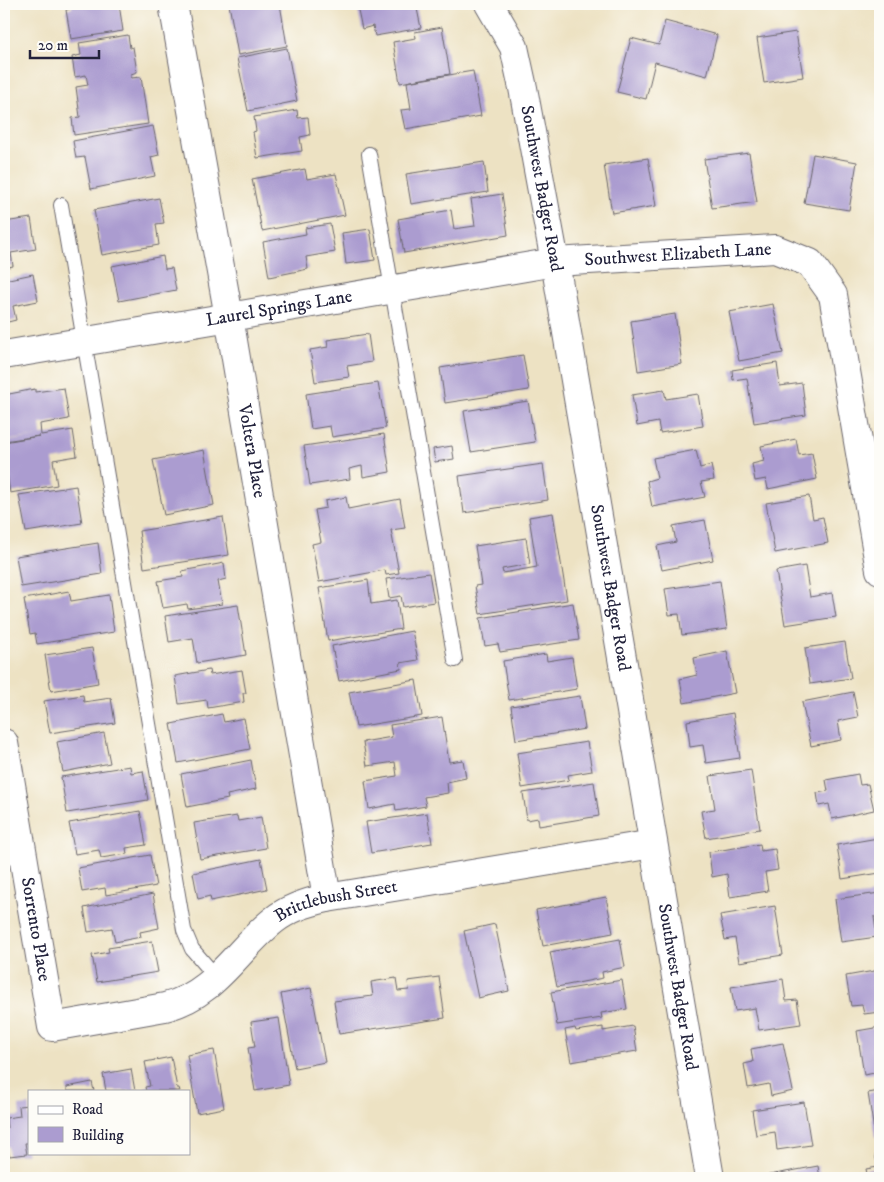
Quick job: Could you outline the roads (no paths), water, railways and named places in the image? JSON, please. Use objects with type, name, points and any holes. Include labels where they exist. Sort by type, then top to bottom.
[{"type":"street","name":"Voltera Place","points":[[174,4],[327,898]]},
{"type":"street","name":"Southwest Badger Road","points":[[489,4],[514,47],[523,88],[710,1178]]},
{"type":"street","name":"Southwest Elizabeth Lane","points":[[554,262],[775,249],[810,263],[833,295],[880,570]]},
{"type":"street","name":"Laurel Springs Lane","points":[[4,355],[554,262]]},
{"type":"street","name":"Sorrento Place","points":[[4,743],[52,1027]]},
{"type":"street","name":"Brittlebush Street","points":[[52,1027],[174,1004],[191,997],[217,978],[275,918],[298,906],[327,898],[653,844]]},
{"type":"lane","points":[[369,154],[455,660]]},
{"type":"lane","points":[[61,205],[184,930],[192,948],[217,978]]}]
